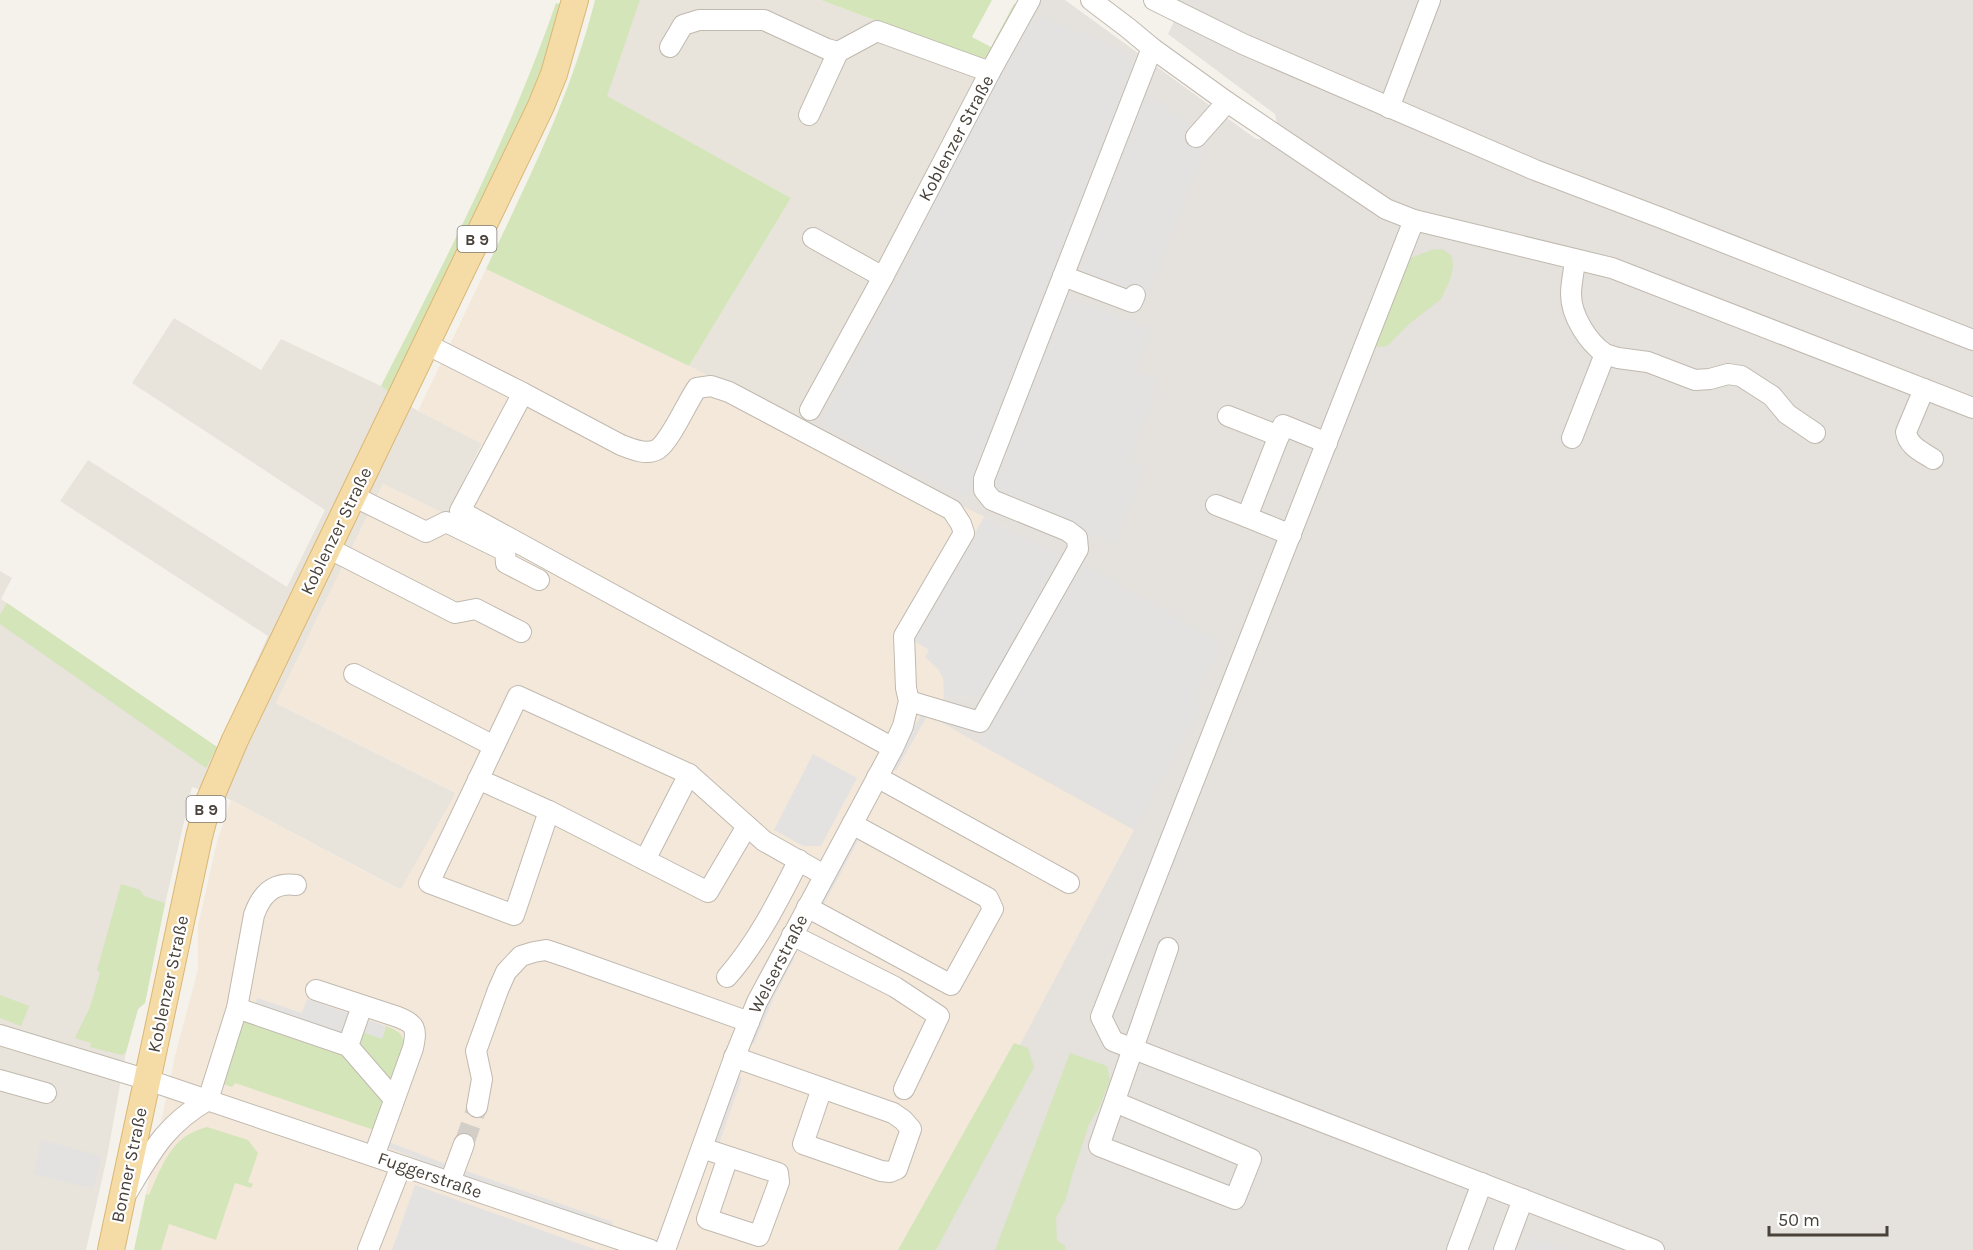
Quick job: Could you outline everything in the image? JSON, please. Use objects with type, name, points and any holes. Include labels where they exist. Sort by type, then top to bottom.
[{"type":"main road","name":"Koblenzer Straße","points":[[148,1080],[198,837],[218,776],[541,106],[554,74],[575,0]]},
{"type":"main road","name":"Bonner Straße","points":[[111,1250],[148,1080]]},
{"type":"street","name":"Koblenzer Straße","points":[[810,410],[1030,0]]},
{"type":"street","points":[[1091,0],[1227,102],[1386,209],[1414,220],[1575,261],[1612,268],[1973,408]]},
{"type":"street","points":[[1154,0],[1243,44],[1535,170],[1973,340]]},
{"type":"street","points":[[1389,108],[1430,0]]},
{"type":"street","points":[[670,47],[683,25],[699,20],[764,20],[838,52]]},
{"type":"street","points":[[808,115],[838,52],[876,31],[990,72]]},
{"type":"street","points":[[907,695],[984,725],[1065,580],[1078,549],[1077,538],[1068,531],[992,500],[984,490],[984,479],[996,461],[1053,312],[1063,276],[1152,48]]},
{"type":"street","points":[[1196,137],[1227,102]]},
{"type":"street","points":[[1414,220],[1101,1017],[1113,1041],[1654,1250]]},
{"type":"street","points":[[813,237],[883,277]]},
{"type":"street","points":[[1575,261],[1571,294],[1573,309],[1596,347],[1605,354],[1648,362],[1695,380],[1728,374],[1741,376],[1772,396],[1787,414],[1815,433]]},
{"type":"street","points":[[1063,276],[1132,302],[1135,296]]},
{"type":"street","points":[[426,344],[523,393],[460,511],[893,748]]},
{"type":"street","points":[[1572,438],[1605,354]]},
{"type":"street","name":"Welserstraße","points":[[523,393],[621,445],[636,451],[647,452],[658,449],[697,388],[711,386],[729,392],[952,510],[964,533],[904,636],[907,695],[903,726],[757,1002],[665,1250]]},
{"type":"street","points":[[1924,389],[1906,437],[1918,450],[1933,459]]},
{"type":"street","points":[[1228,416],[1279,436]]},
{"type":"street","points":[[1247,517],[1283,425],[1327,443]]},
{"type":"street","points":[[353,496],[426,532],[446,522],[505,551],[506,563],[539,580]]},
{"type":"street","points":[[1216,505],[1291,535]]},
{"type":"street","points":[[328,548],[454,613],[476,609],[521,632]]},
{"type":"street","points":[[354,674],[494,746]]},
{"type":"street","points":[[549,811],[514,915],[429,883],[518,696],[688,774],[764,841],[824,875]]},
{"type":"street","points":[[645,860],[688,774]]},
{"type":"street","points":[[877,777],[1069,883]]},
{"type":"street","points":[[478,779],[549,811],[708,892],[747,826]]},
{"type":"street","points":[[807,907],[951,985],[993,909],[988,898],[852,824]]},
{"type":"street","points":[[726,977],[736,967],[771,915],[799,860]]},
{"type":"street","points":[[122,1201],[158,1142],[186,1113],[208,1100],[237,1008],[258,903],[271,888],[289,884],[296,885]]},
{"type":"street","points":[[792,935],[895,987],[939,1016],[904,1089]]},
{"type":"street","points":[[1114,1102],[1251,1159],[1235,1199],[1099,1146],[1114,1102],[1134,1048],[1168,948]]},
{"type":"street","points":[[477,1107],[482,1079],[476,1051],[498,990],[506,972],[514,962],[521,956],[534,951],[546,951],[567,957],[749,1022]]},
{"type":"street","points":[[316,990],[408,1021],[413,1026],[416,1035],[413,1048],[374,1156]]},
{"type":"street","points":[[348,1046],[362,1006]]},
{"type":"street","points":[[237,1008],[348,1046],[394,1099]]},
{"type":"street","name":"Fuggerstraße","points":[[0,1035],[148,1080],[651,1250]]},
{"type":"street","points":[[735,1057],[893,1113],[911,1130],[897,1169],[890,1172],[881,1171],[803,1144],[822,1088]]},
{"type":"street","points":[[0,1080],[46,1093]]},
{"type":"street","points":[[450,1182],[464,1144]]},
{"type":"street","points":[[702,1148],[728,1156]]},
{"type":"street","points":[[368,1250],[401,1166]]},
{"type":"street","points":[[1457,1250],[1482,1183]]},
{"type":"street","points":[[1504,1250],[1523,1199]]},
{"type":"shaded area","points":[[640,0],[821,0],[1001,68],[806,427],[689,366],[791,198],[606,96]]},
{"type":"shaded area","points":[[1041,0],[1065,0],[1256,139],[1280,139],[1275,114],[1168,34],[1178,13],[1179,0],[1973,0],[1973,1250],[911,1250],[1134,830],[933,718],[944,698],[983,697],[1060,555],[806,427],[1001,68]]},
{"type":"shaded area","points":[[1032,13],[1126,51],[1134,66],[966,498],[822,423],[916,246],[908,241]]},
{"type":"shaded area","points":[[1145,91],[1209,138],[1147,300],[1078,272]]},
{"type":"shaded area","points":[[486,269],[689,366],[1061,555],[983,697],[933,718],[1135,829],[911,1250],[134,1250],[175,1056],[198,969],[198,925],[217,842],[231,800],[400,890],[456,793],[276,703],[383,484],[448,515],[482,444],[418,411]]},
{"type":"shaded area","points":[[1065,295],[1151,330],[1136,370],[1160,379],[1129,461],[1145,468],[1115,544],[998,494],[994,479]]},
{"type":"shaded area","points":[[174,318],[261,370],[281,339],[381,386],[418,411],[482,443],[447,515],[383,484],[276,703],[456,793],[401,890],[231,800],[192,787],[145,1003],[138,1009],[126,1052],[107,1157],[86,1250],[0,1250],[0,571],[12,578],[1,599],[217,747],[268,636],[60,501],[88,460],[287,587],[325,510],[132,383]]},
{"type":"shaded area","points":[[984,517],[1061,555],[983,697],[944,698],[943,678],[938,669],[925,657],[929,650],[914,641]]},
{"type":"shaded area","points":[[1079,561],[1223,644],[1193,699],[1202,704],[1135,829],[979,744]]},
{"type":"shaded area","points":[[921,715],[926,718],[896,771],[891,768]]},
{"type":"shaded area","points":[[813,754],[857,778],[821,846],[803,846],[774,830]]},
{"type":"shaded area","points":[[855,836],[859,839],[823,906],[818,903]]},
{"type":"shaded area","points":[[789,956],[794,959],[776,993],[754,1044],[749,1042]]},
{"type":"shaded area","points":[[257,998],[302,1013],[307,999],[386,1026],[382,1039],[348,1027],[344,1040],[253,1009]]},
{"type":"shaded area","points":[[736,1075],[742,1078],[719,1144],[713,1142]]},
{"type":"shaded area","points":[[41,1140],[102,1156],[93,1189],[34,1174]]},
{"type":"shaded area","points":[[389,1142],[448,1165],[446,1171],[387,1147]]},
{"type":"shaded area","points":[[463,1170],[613,1222],[611,1227],[461,1176]]},
{"type":"shaded area","points":[[415,1185],[597,1250],[392,1250]]},
{"type":"shaded area","points":[[1528,1235],[1567,1250],[1522,1250]]},
{"type":"green space","points":[[595,0],[640,0],[607,96],[791,198],[689,366],[486,269],[533,170],[561,104]]},
{"type":"green space","points":[[821,0],[992,0],[972,37],[991,47],[1014,4],[1019,6],[987,58],[975,58]]},
{"type":"green space","points":[[556,3],[563,5],[545,72],[392,394],[381,386],[497,150],[538,53]]},
{"type":"green space","points":[[1442,249],[1452,256],[1453,267],[1441,299],[1409,324],[1387,346],[1378,347],[1373,344],[1411,258],[1431,250]]},
{"type":"green space","points":[[7,603],[217,747],[206,768],[0,624],[0,615]]},
{"type":"green space","points":[[121,884],[140,890],[144,896],[165,903],[145,1003],[138,1009],[126,1052],[122,1055],[90,1047],[91,1043],[75,1038],[90,1007],[100,973],[97,970]]},
{"type":"green space","points":[[0,995],[29,1006],[21,1026],[0,1018]]},
{"type":"green space","points":[[243,1021],[349,1058],[385,1100],[374,1130],[235,1083],[232,1087],[220,1083]]},
{"type":"green space","points":[[386,1026],[398,1032],[404,1043],[390,1085],[355,1045],[360,1031],[382,1038]]},
{"type":"green space","points":[[1014,1043],[1028,1048],[1034,1067],[936,1250],[898,1250]]},
{"type":"green space","points":[[1070,1053],[1107,1066],[1110,1080],[1099,1108],[1089,1124],[1066,1199],[1056,1218],[1057,1240],[1065,1246],[1065,1250],[995,1250]]},
{"type":"green space","points":[[207,1127],[248,1140],[258,1153],[248,1182],[253,1184],[251,1188],[235,1183],[216,1240],[169,1224],[161,1250],[134,1250],[146,1194],[149,1195],[164,1162],[185,1137]]},
{"type":"tunnel","points":[[464,1144],[477,1107]]}]
